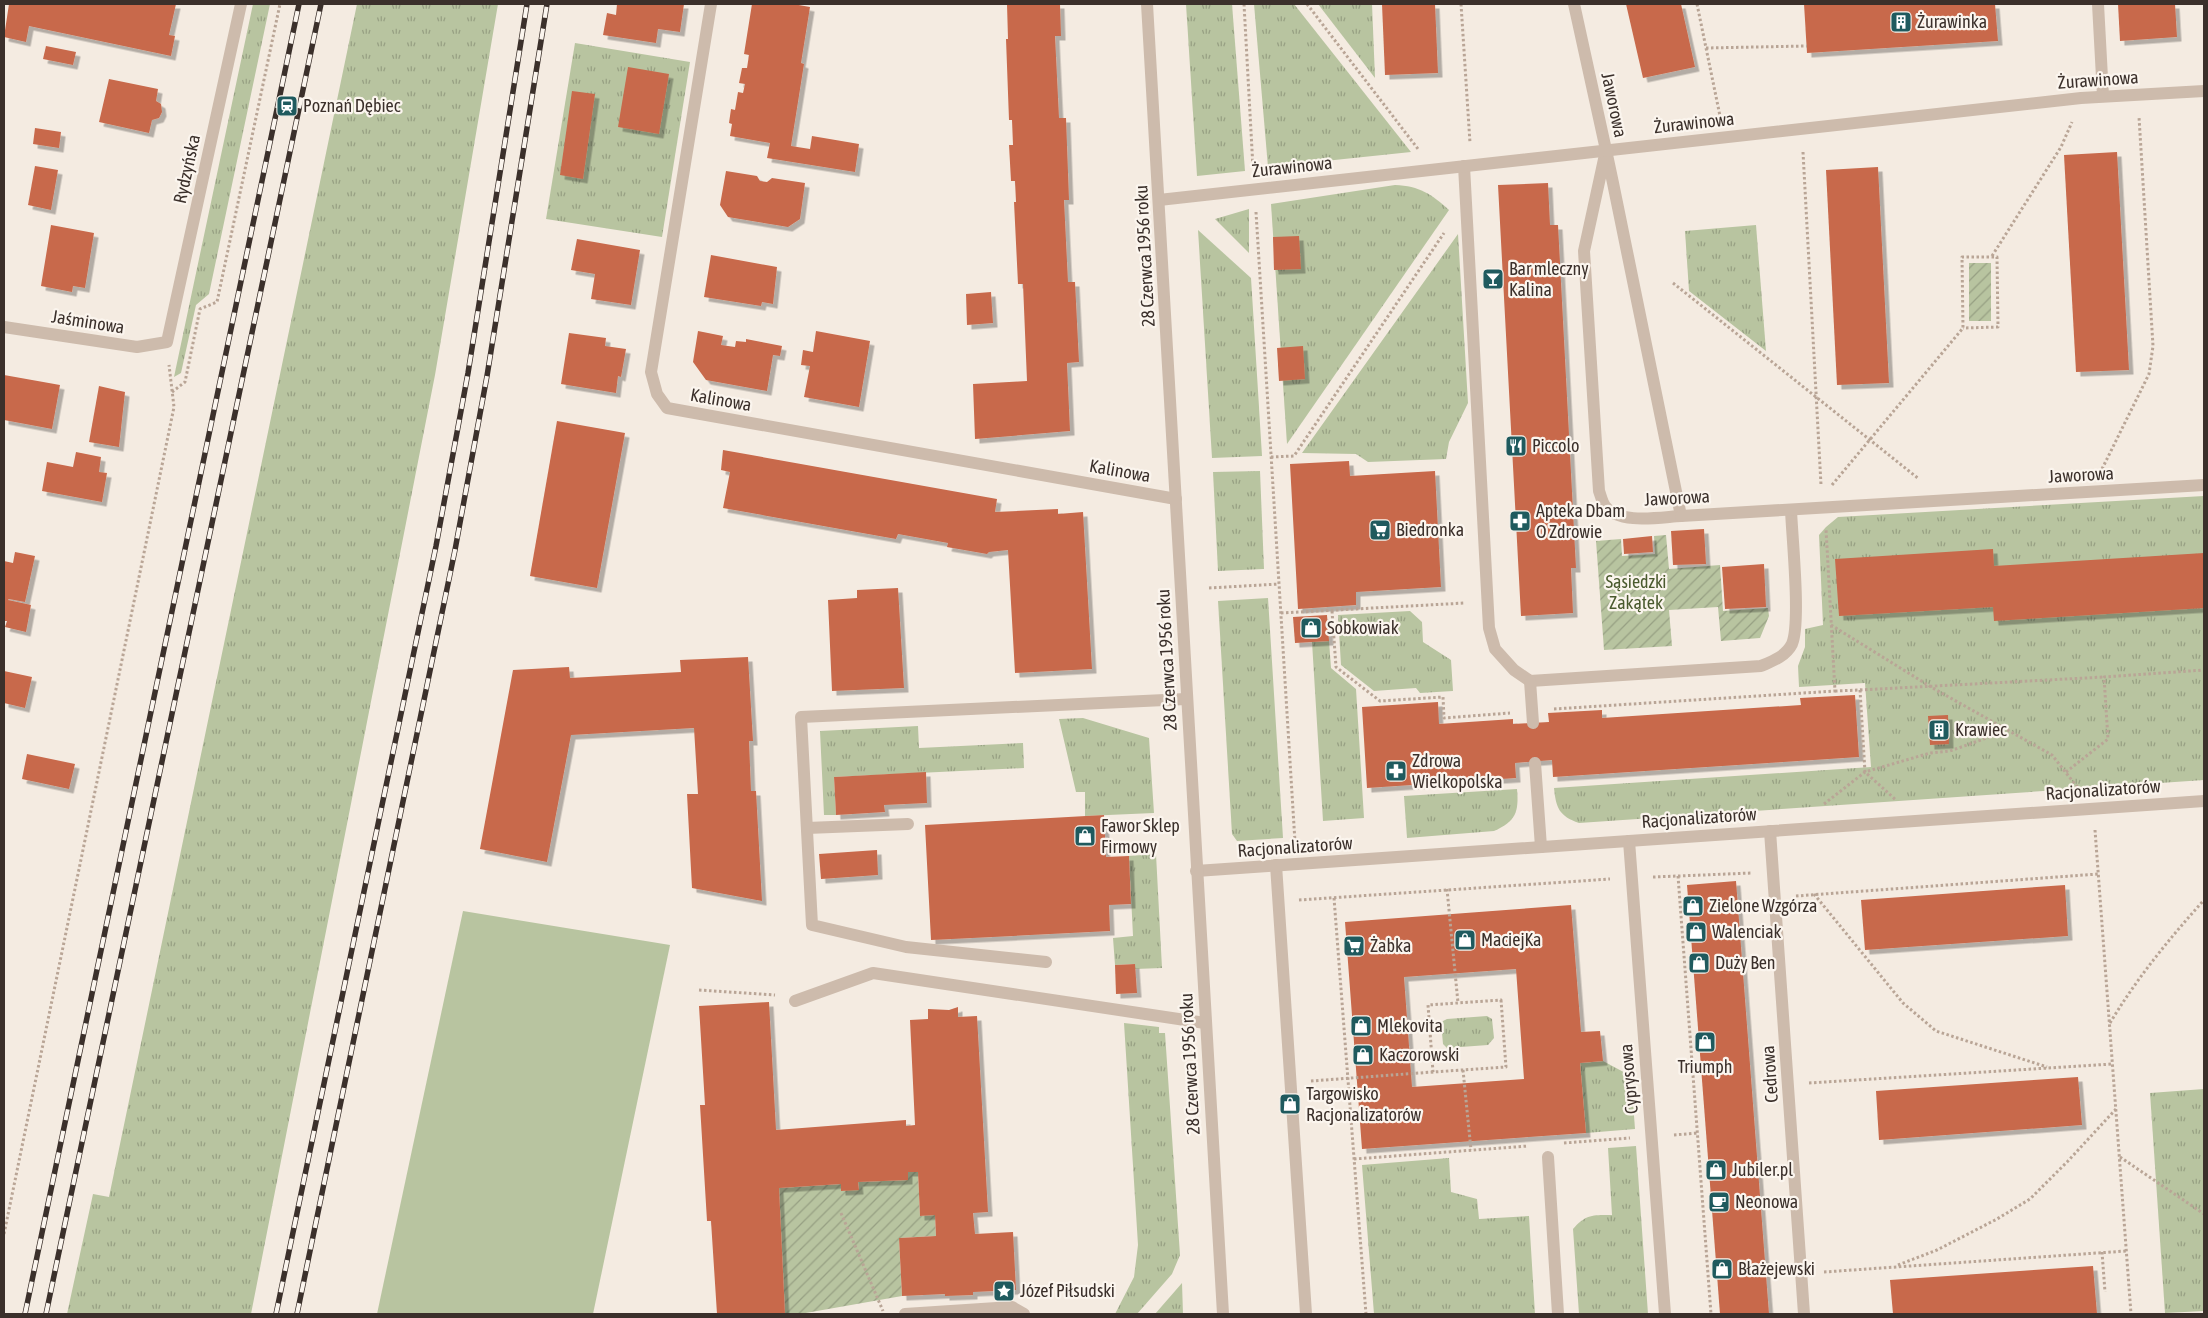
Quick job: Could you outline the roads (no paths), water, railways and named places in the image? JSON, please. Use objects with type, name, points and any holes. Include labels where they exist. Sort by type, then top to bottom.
[{"type":"street","name":"Rydzyńska","points":[[167,342],[241,4]]},
{"type":"street","name":"Kalinowa","points":[[711,4],[652,372],[657,394],[667,408],[1176,499]]},
{"type":"street","name":"28 Czerwca 1956 roku","points":[[1147,4],[1223,1314]]},
{"type":"street","name":"Jaworowa","points":[[1574,4],[1606,150],[1584,251],[1599,492],[1605,506],[1616,516],[1629,518],[1681,516],[1791,510],[1822,502],[1948,500],[2204,485]]},
{"type":"street","points":[[2098,4],[2103,96]]},
{"type":"street","name":"Żurawinowa","points":[[1159,200],[2081,98],[2204,91]]},
{"type":"street","points":[[1606,150],[1681,516]]},
{"type":"street","points":[[1464,166],[1489,628],[1495,649],[1514,670],[1530,681],[1762,666],[1778,659],[1792,644],[1796,622],[1791,510]]},
{"type":"street","name":"Jaśminowa","points":[[4,326],[137,347],[167,342]]},
{"type":"street","points":[[1530,681],[1532,723]]},
{"type":"street","points":[[1046,962],[906,947],[812,924],[801,717],[1186,699]]},
{"type":"street","points":[[1535,763],[1540,847]]},
{"type":"street","name":"Racjonalizatorów","points":[[1196,871],[2204,801]]},
{"type":"street","points":[[807,828],[908,824]]},
{"type":"street","name":"Cedrowa","points":[[1770,831],[1804,1314]]},
{"type":"street","name":"Cyprysowa","points":[[1629,841],[1665,1314]]},
{"type":"street","points":[[1276,866],[1306,1314]]},
{"type":"street","points":[[795,1001],[873,973],[1205,1023]]},
{"type":"street","points":[[1548,1157],[1558,1314]]},
{"type":"street","points":[[905,1314],[1012,1307],[1024,1314]]},
{"type":"railway","points":[[25,1314],[299,4]]},
{"type":"railway","points":[[46,1314],[321,4]]},
{"type":"railway","points":[[276,1314],[436,546],[468,373],[527,4]]},
{"type":"railway","points":[[297,1314],[455,550],[487,376],[547,4]]},
{"type":"place","name":"Żurawinka","points":[[1901,22]]},
{"type":"place","name":"Poznań Dębiec","points":[[287,106]]},
{"type":"place","name":"Bar mleczny Kalina","points":[[1493,279]]},
{"type":"place","name":"Piccolo","points":[[1516,446]]},
{"type":"place","name":"Apteka Dbam O Zdrowie","points":[[1520,521]]},
{"type":"place","name":"Biedronka","points":[[1380,530]]},
{"type":"place","name":"Sobkowiak","points":[[1311,628]]},
{"type":"place","name":"Krawiec","points":[[1939,730]]},
{"type":"place","name":"Zdrowa Wielkopolska","points":[[1396,771]]},
{"type":"place","name":"Fawor Sklep Firmowy","points":[[1085,836]]},
{"type":"place","name":"Zielone Wzgórza","points":[[1693,906]]},
{"type":"place","name":"Walenciak","points":[[1696,932]]},
{"type":"place","name":"MaciejKa","points":[[1465,940]]},
{"type":"place","name":"Żabka","points":[[1354,946]]},
{"type":"place","name":"Duży Ben","points":[[1699,963]]},
{"type":"place","name":"Mlekovita","points":[[1361,1026]]},
{"type":"place","name":"Triumph","points":[[1705,1042]]},
{"type":"place","name":"Kaczorowski","points":[[1363,1055]]},
{"type":"place","name":"Targowisko Racjonalizatorów","points":[[1290,1104]]},
{"type":"place","name":"Jubiler.pl","points":[[1716,1170]]},
{"type":"place","name":"Neonowa","points":[[1719,1202]]},
{"type":"place","name":"Błażejewski","points":[[1722,1269]]},
{"type":"place","name":"Józef Piłsudski","points":[[1004,1291]]},
{"type":"park label","name":"Sąsiedzki Zakątek","points":[[1636,592]]}]
